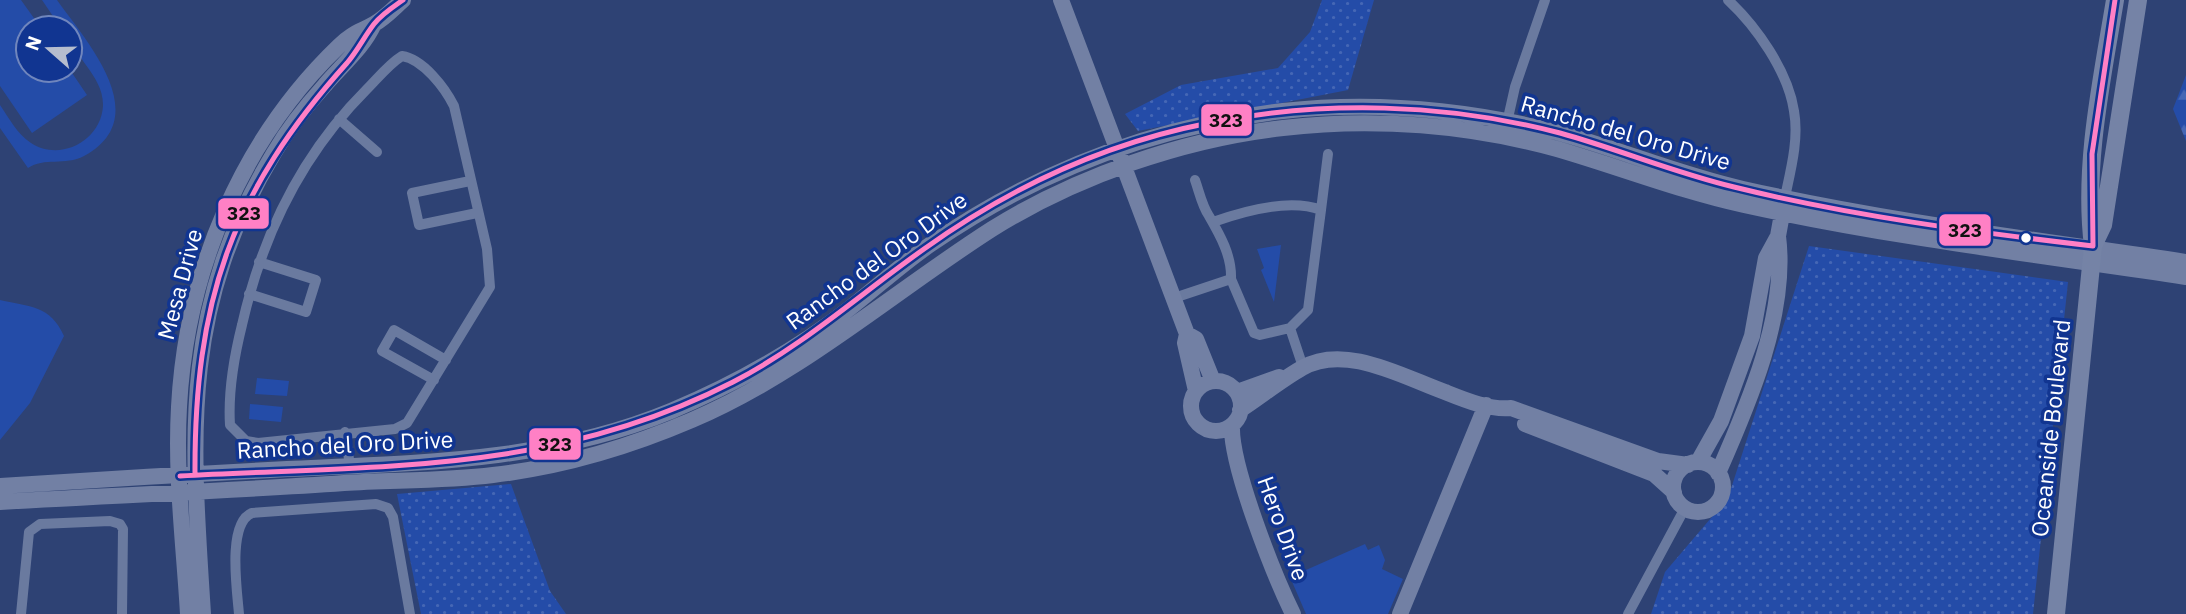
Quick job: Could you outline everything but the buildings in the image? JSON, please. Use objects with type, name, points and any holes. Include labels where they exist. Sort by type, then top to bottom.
[{"type":"main road","name":"Mesa Drive","points":[[188,614],[187,475],[204,330],[222,262],[240,214],[276,149],[299,117],[366,41],[374,24],[403,0]]},
{"type":"main road","points":[[1061,0],[1187,334],[1185,343],[1196,391],[1191,405],[1194,418],[1201,426],[1214,431],[1236,418],[1299,370]]},
{"type":"main road","name":"Oceanside Boulevard","points":[[2056,614],[2092,254],[2090,223],[2095,141],[2115,0]]},
{"type":"main road","name":"Oceanside Boulevard","points":[[2092,254],[2103,225],[2138,0]]},
{"type":"main road","name":"Rancho del Oro Drive","points":[[0,502],[312,485],[351,474],[354,477],[413,463],[506,456],[617,430],[698,399],[812,335],[925,248],[982,211],[1060,170],[1118,148],[1208,123],[1310,109],[1427,110],[1505,129],[1554,148],[1706,196],[1930,223],[2092,254],[2186,277]]},
{"type":"main road","name":"Rancho del Oro Drive","points":[[0,486],[187,475],[351,474],[469,477],[552,466],[627,445],[687,423],[782,374],[1005,222],[1075,187],[1125,167],[1206,142],[1282,128],[1395,124],[1505,129]]},
{"type":"main road","points":[[1674,492],[1675,479],[1710,444],[1736,384],[1752,336],[1766,258],[1778,236],[1784,205]]},
{"type":"main road","points":[[1718,473],[1746,410],[1770,328],[1781,258],[1778,236]]},
{"type":"main road","name":"Rancho del Oro Drive","points":[[2092,254],[2186,262]]},
{"type":"main road","points":[[1187,334],[1196,339],[1213,381]]},
{"type":"main road","points":[[1237,392],[1326,360],[1355,359],[1493,407],[1511,408],[1658,461],[1710,465],[1718,473],[1723,489],[1716,504],[1701,512],[1685,508],[1674,492],[1654,474],[1507,417],[1493,407]]},
{"type":"main road","points":[[1196,391],[1213,381],[1226,383],[1237,392]]},
{"type":"main road","points":[[1236,418],[1237,392]]},
{"type":"main road","points":[[1400,614],[1493,407]]},
{"type":"main road","name":"Hero Drive","points":[[1236,418],[1234,457],[1278,581],[1293,614]]},
{"type":"main road","name":"Hero Drive","points":[[1214,431],[1227,452],[1234,457]]},
{"type":"main road","name":"Mesa Drive","points":[[188,493],[203,614]]},
{"type":"street","points":[[1505,129],[1545,0]]},
{"type":"street","points":[[1728,0],[1749,20],[1767,47],[1791,97],[1794,146],[1784,205]]},
{"type":"street","points":[[402,56],[411,57],[449,96],[454,106],[487,249],[490,287],[407,423],[395,429],[258,443],[246,441],[230,425],[236,349],[249,294],[271,228],[297,180],[339,119],[402,56]]},
{"type":"street","points":[[339,119],[377,152]]},
{"type":"street","points":[[1195,180],[1232,267],[1231,279],[1254,333],[1261,335],[1290,328],[1308,310],[1328,154]]},
{"type":"street","points":[[470,181],[412,193],[419,225],[477,213]]},
{"type":"street","points":[[1213,222],[1238,214],[1301,205],[1321,210]]},
{"type":"street","points":[[249,294],[306,312],[313,291],[316,280],[259,262]]},
{"type":"street","points":[[1174,298],[1231,279]]},
{"type":"street","points":[[1290,328],[1299,370]]},
{"type":"street","points":[[434,380],[382,351],[394,330],[446,360]]},
{"type":"street","points":[[345,432],[351,474]]},
{"type":"street","points":[[240,614],[236,530],[244,517],[252,513],[376,504],[388,508],[393,517],[410,614]]},
{"type":"street","points":[[1628,614],[1685,508]]},
{"type":"street","points":[[21,614],[29,532],[40,524],[110,520],[120,524],[123,530],[122,614]]},
{"type":"green space","points":[[0,0],[21,0],[31,14],[14,14],[14,84],[80,84],[87,95],[32,133],[0,86]]},
{"type":"green space","points":[[42,0],[57,0],[68,14],[52,14]]},
{"type":"green space","points":[[1322,0],[1374,0],[1348,90],[1138,131],[1125,114],[1181,85],[1278,68],[1310,32]]},
{"type":"green space","points":[[84,36],[108,79],[115,100],[114,121],[105,140],[77,159],[41,163],[28,168],[0,128],[0,105],[31,143],[42,148],[66,149],[87,138],[101,118],[102,95],[84,62]]},
{"type":"green space","points":[[2186,75],[2186,141],[2173,109]]},
{"type":"green space","points":[[1281,245],[1274,302],[1261,270],[1264,268],[1257,249]]},
{"type":"green space","points":[[1809,246],[2068,282],[2033,614],[1651,614],[1665,572],[1728,498]]},
{"type":"green space","points":[[0,300],[30,306],[46,313],[64,336],[30,403],[0,440]]},
{"type":"green space","points":[[257,378],[289,381],[287,396],[255,394]]},
{"type":"green space","points":[[250,404],[283,407],[281,422],[249,419]]},
{"type":"green space","points":[[511,484],[550,591],[566,614],[421,614],[397,494]]},
{"type":"green space","points":[[1365,544],[1368,550],[1379,545],[1385,560],[1382,569],[1403,579],[1388,614],[1306,614],[1290,577]]},
{"type":"transit line","name":"323","points":[[195,475],[196,413],[202,356],[212,303],[227,252],[248,204],[274,157],[307,111],[351,58],[374,24],[403,0]]},
{"type":"transit line","name":"323","points":[[180,476],[462,460],[530,450],[598,434],[665,412],[759,368],[956,227],[1024,188],[1096,156],[1133,143],[1209,123],[1252,116],[1340,108],[1384,108],[1473,116],[1560,133],[1690,175],[1778,197],[1912,222],[2093,246],[2092,154],[2115,0]]}]
